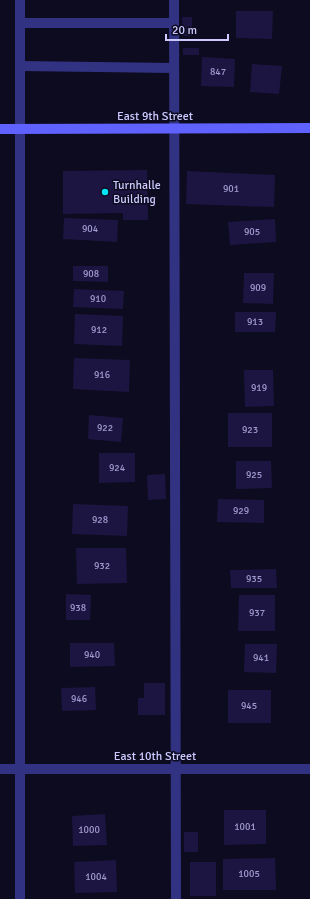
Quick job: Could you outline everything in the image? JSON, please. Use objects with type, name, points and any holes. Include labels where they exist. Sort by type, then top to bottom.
[{"type":"street","points":[[20,0],[20,899]]},
{"type":"street","points":[[174,0],[176,899]]},
{"type":"street","points":[[20,23],[174,23]]},
{"type":"street","points":[[20,66],[174,68]]},
{"type":"street","name":"East 9th Street","points":[[0,129],[310,128]]},
{"type":"street","name":"East 10th Street","points":[[0,769],[310,769]]},
{"type":"building","points":[[236,11],[273,11],[272,39],[236,38]]},
{"type":"building","points":[[182,17],[192,17],[192,36],[183,36]]},
{"type":"building","points":[[183,48],[199,48],[199,55],[183,55]]},
{"type":"building","points":[[202,57],[235,59],[234,87],[201,86]]},
{"type":"building","points":[[252,64],[282,66],[279,94],[250,92]]},
{"type":"building","name":"Turnhalle Building","points":[[147,170],[148,220],[123,220],[123,213],[63,214],[63,171]]},
{"type":"building","points":[[187,171],[275,175],[274,207],[186,204]]},
{"type":"building","points":[[64,218],[118,220],[117,242],[63,239]]},
{"type":"building","points":[[275,219],[276,242],[230,245],[228,222]]},
{"type":"building","points":[[73,266],[108,266],[108,282],[73,281]]},
{"type":"building","points":[[244,273],[274,273],[273,304],[243,303]]},
{"type":"building","points":[[74,289],[124,291],[123,309],[73,307]]},
{"type":"building","points":[[235,312],[276,312],[275,332],[235,332]]},
{"type":"building","points":[[75,314],[123,316],[122,346],[74,344]]},
{"type":"building","points":[[74,358],[130,360],[129,392],[73,389]]},
{"type":"building","points":[[244,370],[273,370],[274,406],[245,407]]},
{"type":"building","points":[[228,413],[272,413],[272,447],[228,447]]},
{"type":"building","points":[[89,415],[123,418],[121,442],[88,439]]},
{"type":"building","points":[[99,453],[135,453],[135,482],[99,483]]},
{"type":"building","points":[[236,461],[271,461],[272,488],[236,489]]},
{"type":"building","points":[[165,474],[166,499],[148,500],[147,475]]},
{"type":"building","points":[[218,499],[264,500],[264,523],[217,522]]},
{"type":"building","points":[[73,504],[128,506],[127,536],[72,534]]},
{"type":"building","points":[[76,548],[126,548],[127,583],[77,584]]},
{"type":"building","points":[[276,569],[277,588],[231,588],[230,570]]},
{"type":"building","points":[[66,594],[91,595],[90,620],[66,620]]},
{"type":"building","points":[[239,595],[275,595],[275,631],[238,631]]},
{"type":"building","points":[[70,643],[114,643],[115,666],[70,667]]},
{"type":"building","points":[[245,644],[277,644],[276,673],[244,672]]},
{"type":"building","points":[[144,683],[165,683],[165,715],[138,715],[138,698],[144,698]]},
{"type":"building","points":[[95,687],[96,710],[62,711],[61,688]]},
{"type":"building","points":[[228,690],[271,690],[271,723],[228,723]]},
{"type":"building","points":[[224,810],[266,810],[266,844],[224,845]]},
{"type":"building","points":[[105,814],[107,845],[73,846],[72,816]]},
{"type":"building","points":[[184,832],[198,832],[198,852],[184,852]]},
{"type":"building","points":[[275,858],[276,890],[223,890],[223,859]]},
{"type":"building","points":[[116,860],[117,892],[75,893],[74,862]]},
{"type":"building","points":[[190,862],[216,862],[216,896],[190,896]]},
{"type":"place","name":"Turnhalle Building","points":[[105,192]]}]
